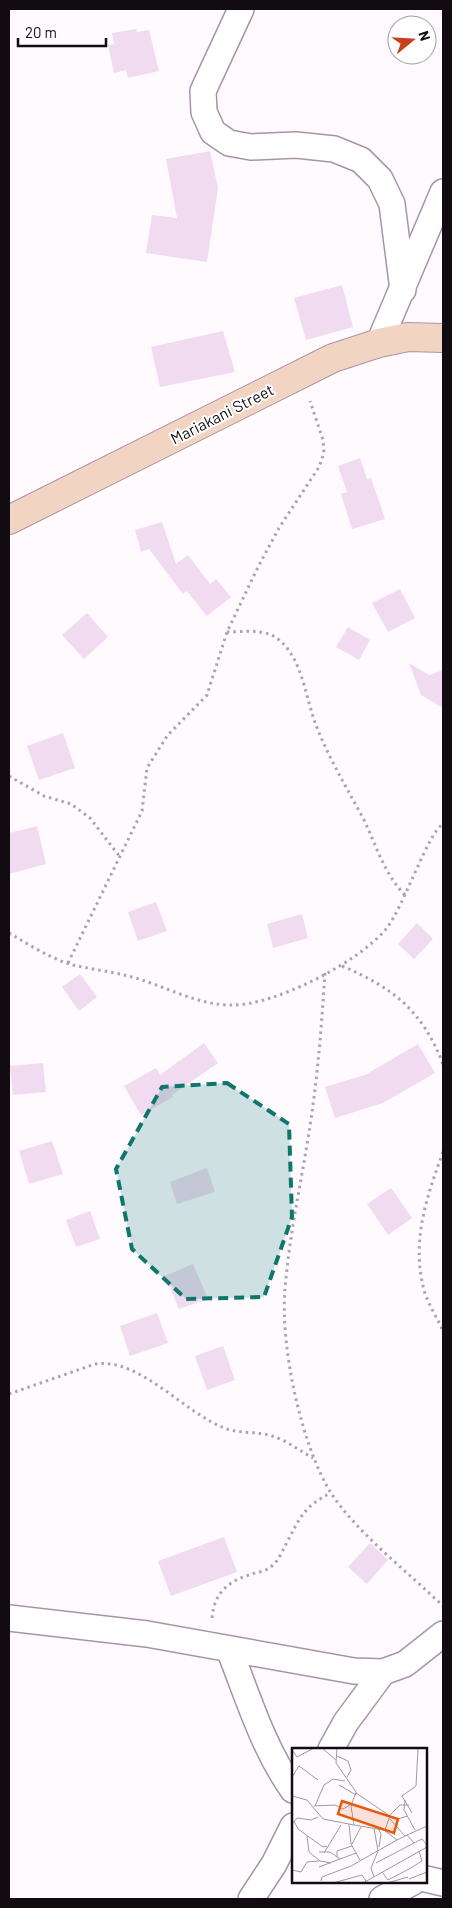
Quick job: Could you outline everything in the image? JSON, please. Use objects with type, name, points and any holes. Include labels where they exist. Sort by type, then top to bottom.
[{"type":"street","points":[[241,9],[203,91],[204,112],[213,132],[229,143],[250,147],[296,145],[334,149],[361,160],[380,179],[392,204],[403,290]]},
{"type":"street","points":[[379,343],[443,192]]},
{"type":"street","name":"Mariakani Street","points":[[9,520],[334,358],[379,343],[408,337],[443,338]]},
{"type":"street","points":[[9,1618],[103,1628],[354,1671],[383,1672],[405,1664],[443,1634]]},
{"type":"street","points":[[224,1648],[265,1740],[282,1774],[292,1789]]},
{"type":"street","points":[[332,1748],[346,1722],[383,1672]]},
{"type":"street","points":[[251,1899],[274,1864],[292,1828]]},
{"type":"street","points":[[427,1878],[443,1883]]},
{"type":"street","points":[[382,1899],[411,1883]]},
{"type":"path","points":[[68,963],[142,810],[147,768],[167,736],[208,695],[227,632],[258,567],[279,528],[319,467],[324,453],[323,440],[318,420],[298,375]]},
{"type":"path","points":[[227,632],[269,634],[287,648],[296,662],[315,722],[329,757],[363,820],[386,872],[393,884],[406,896]]},
{"type":"path","points":[[9,776],[44,796],[71,804],[94,823],[120,857]]},
{"type":"path","points":[[9,933],[50,956],[68,963],[129,976],[190,997],[233,1005],[273,998],[342,965],[385,931],[406,896],[431,840],[439,826],[443,824]]},
{"type":"path","points":[[342,965],[371,978],[398,996],[417,1015],[443,1064]]},
{"type":"path","points":[[325,973],[313,1106],[285,1289],[286,1332],[298,1408],[313,1458],[332,1493],[355,1524],[443,1606]]},
{"type":"path","points":[[443,1152],[424,1205],[420,1230],[419,1260],[423,1288],[443,1331]]},
{"type":"path","points":[[9,1394],[95,1364],[118,1364],[227,1429],[274,1436],[313,1458]]},
{"type":"path","points":[[224,1648],[212,1620],[213,1604],[219,1593],[230,1582],[264,1571],[274,1565],[307,1507],[332,1493]]},
{"type":"highlighted area","points":[[227,1083],[289,1124],[292,1217],[264,1297],[186,1299],[132,1249],[116,1169],[162,1087]]},
{"type":"building","points":[[136,29],[137,32],[149,30],[159,71],[128,78],[126,70],[114,73],[108,45],[114,44],[112,33]]},
{"type":"building","points":[[210,151],[218,188],[207,262],[146,253],[152,215],[177,218],[166,159]]},
{"type":"building","points":[[342,285],[353,327],[306,340],[294,298]]},
{"type":"building","points":[[223,331],[235,372],[160,387],[151,347]]},
{"type":"building","points":[[360,458],[367,479],[371,478],[385,519],[352,529],[341,494],[347,492],[338,466]]},
{"type":"building","points":[[162,522],[176,564],[188,555],[210,584],[216,579],[231,597],[207,616],[187,591],[183,594],[149,549],[141,552],[135,530]]},
{"type":"building","points":[[400,589],[415,618],[388,632],[372,603]]},
{"type":"building","points":[[87,613],[108,637],[84,659],[62,635]]},
{"type":"building","points":[[348,627],[370,640],[359,660],[336,647]]},
{"type":"building","points":[[409,663],[429,675],[443,670],[443,708],[421,695]]},
{"type":"building","points":[[63,733],[75,768],[39,780],[27,746]]},
{"type":"building","points":[[37,826],[46,864],[9,874],[9,833]]},
{"type":"building","points":[[156,902],[167,931],[138,941],[128,912]]},
{"type":"building","points":[[302,914],[308,938],[273,948],[267,924]]},
{"type":"building","points":[[417,923],[433,939],[414,959],[398,944]]},
{"type":"building","points":[[80,974],[97,997],[79,1011],[62,987]]},
{"type":"building","points":[[204,1043],[218,1063],[172,1095],[173,1097],[141,1115],[124,1086],[156,1068],[160,1075]]},
{"type":"building","points":[[418,1044],[435,1073],[383,1103],[335,1118],[325,1087],[365,1075]]},
{"type":"building","points":[[43,1063],[46,1092],[13,1095],[10,1066]]},
{"type":"building","points":[[52,1141],[63,1174],[29,1184],[19,1151]]},
{"type":"building","points":[[207,1168],[215,1192],[177,1204],[170,1182]]},
{"type":"building","points":[[391,1188],[412,1218],[388,1235],[367,1204]]},
{"type":"building","points":[[90,1211],[100,1239],[76,1247],[66,1220]]},
{"type":"building","points":[[193,1264],[208,1299],[179,1309],[165,1276]]},
{"type":"building","points":[[157,1313],[168,1343],[130,1356],[120,1326]]},
{"type":"building","points":[[223,1346],[235,1380],[207,1390],[195,1356]]},
{"type":"building","points":[[224,1537],[237,1572],[171,1596],[158,1561]]},
{"type":"building","points":[[370,1543],[388,1560],[367,1584],[348,1567]]}]
